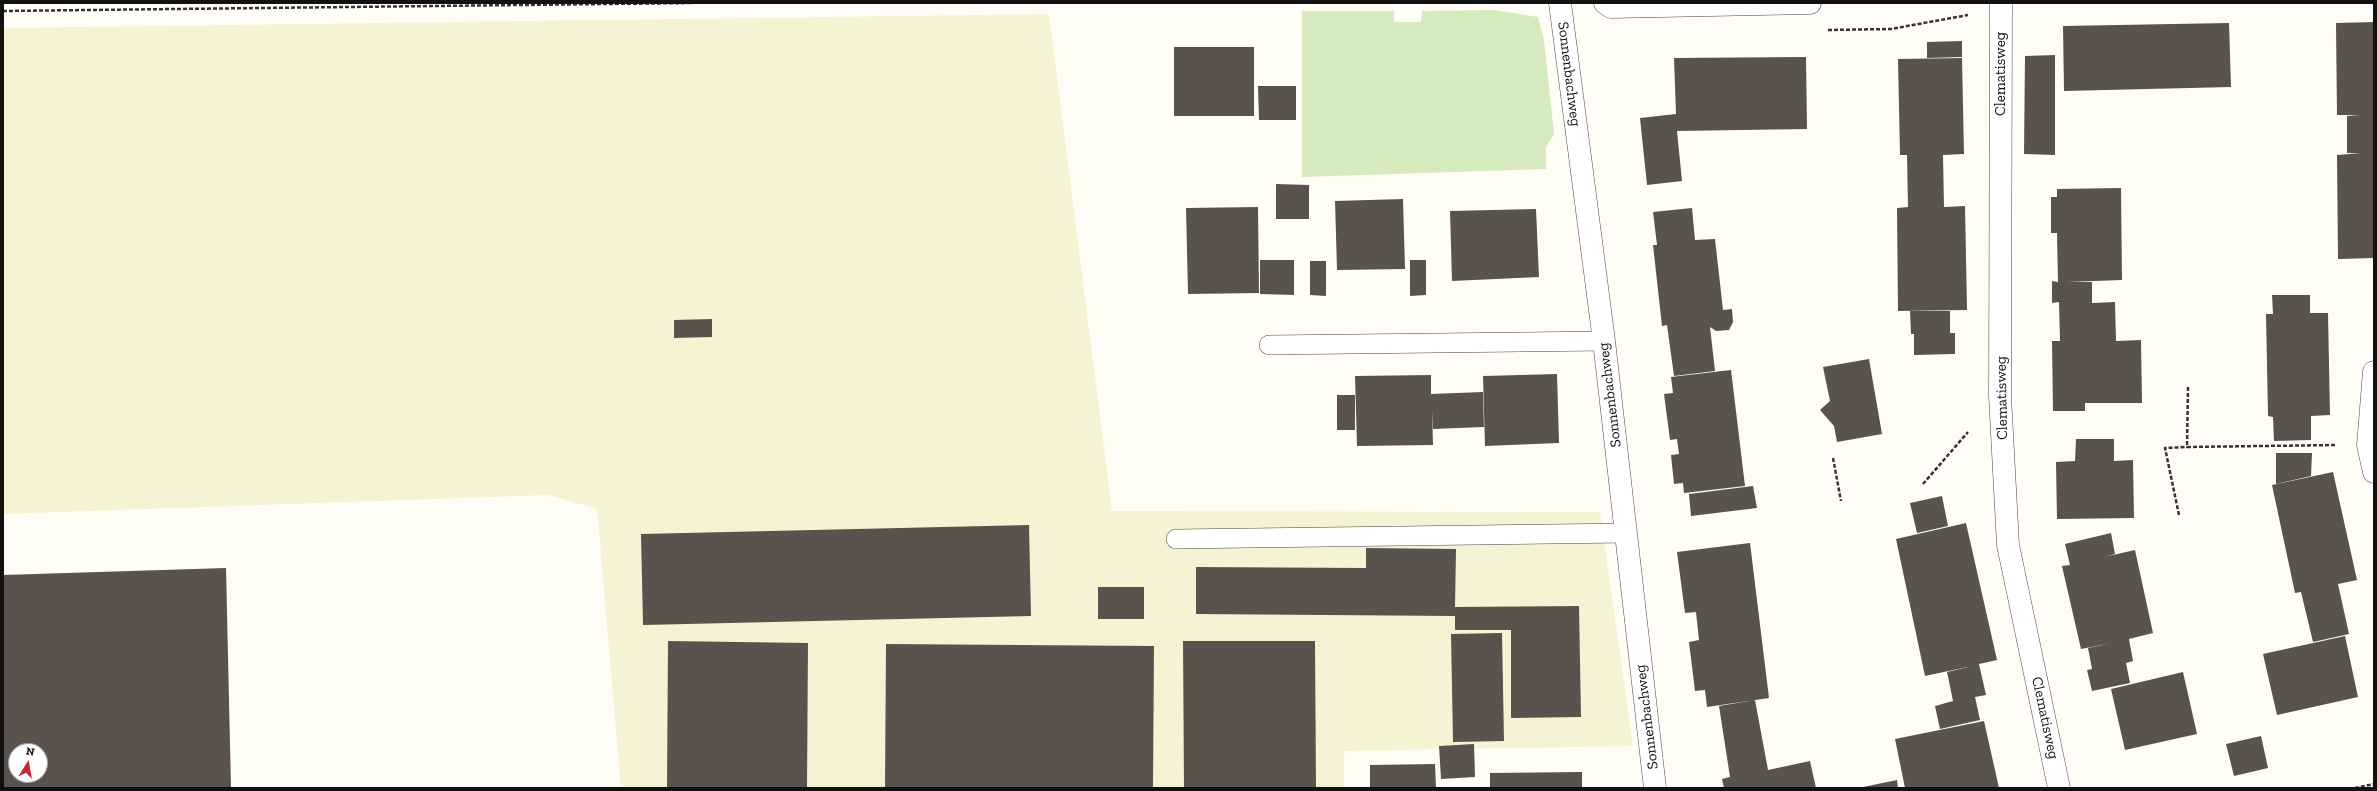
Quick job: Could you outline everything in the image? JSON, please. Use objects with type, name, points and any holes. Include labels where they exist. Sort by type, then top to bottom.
[{"type":"street","name":"Sonnenbachweg","points":[[1560,3],[1604,342],[1655,788]]},
{"type":"street","points":[[1605,3],[1611,7],[1810,3]]},
{"type":"street","name":"Clematisweg","points":[[2001,3],[2000,396],[2008,544],[2059,788]]},
{"type":"street","points":[[2374,372],[2368,445],[2374,472]]},
{"type":"lane","points":[[1269,345],[1604,342]]},
{"type":"lane","points":[[1176,539],[1626,533]]},
{"type":"path","points":[[3,11],[694,3]]},
{"type":"path","points":[[2187,447],[2188,387]]},
{"type":"path","points":[[1923,484],[2000,396]]},
{"type":"path","points":[[2179,515],[2164,448],[2368,445]]},
{"type":"path","points":[[1833,458],[1841,501]]},
{"type":"path","points":[[2355,788],[2374,784]]},
{"type":"shaded area","points":[[1049,14],[1112,511],[1600,512],[1633,746],[1344,751],[1344,788],[621,788],[597,509],[549,495],[3,514],[3,28]]},
{"type":"green space","points":[[1494,10],[1538,17],[1544,40],[1554,134],[1546,147],[1546,169],[1302,177],[1302,11],[1394,11],[1394,22],[1421,22],[1422,11]]},
{"type":"building","points":[[2374,22],[2374,258],[2338,259],[2337,155],[2361,153],[2347,153],[2347,116],[2360,115],[2337,115],[2336,23]]},
{"type":"building","points":[[2229,23],[2231,87],[2064,91],[2063,26]]},
{"type":"building","points":[[1962,41],[1962,57],[1927,58],[1927,42]]},
{"type":"building","points":[[1174,47],[1254,47],[1254,116],[1174,116]]},
{"type":"building","points":[[2055,55],[2055,155],[2024,154],[2025,56]]},
{"type":"building","points":[[1806,57],[1807,129],[1677,131],[1682,181],[1647,185],[1640,118],[1676,114],[1674,58]]},
{"type":"building","points":[[1962,58],[1964,154],[1943,155],[1944,207],[1965,206],[1967,310],[1898,311],[1897,208],[1908,207],[1907,155],[1900,155],[1898,59]]},
{"type":"building","points":[[1258,86],[1296,86],[1296,120],[1259,120]]},
{"type":"building","points":[[1276,184],[1309,185],[1309,219],[1276,219]]},
{"type":"building","points":[[2121,188],[2122,280],[2067,282],[2092,282],[2092,303],[2115,302],[2116,341],[2141,340],[2142,403],[2085,403],[2085,411],[2053,411],[2052,341],[2060,341],[2059,302],[2052,303],[2052,281],[2058,282],[2057,233],[2051,233],[2051,197],[2057,197],[2057,189]]},
{"type":"building","points":[[1403,199],[1405,269],[1337,270],[1335,201]]},
{"type":"building","points":[[1258,207],[1259,293],[1188,294],[1186,208]]},
{"type":"building","points":[[1692,208],[1695,240],[1715,239],[1723,310],[1732,309],[1733,322],[1729,330],[1716,331],[1710,327],[1715,371],[1674,376],[1667,325],[1662,326],[1653,245],[1657,245],[1653,212]]},
{"type":"building","points":[[1536,209],[1539,277],[1452,281],[1450,211]]},
{"type":"building","points":[[1260,260],[1294,260],[1294,295],[1260,294]]},
{"type":"building","points":[[1410,260],[1426,260],[1426,295],[1410,296]]},
{"type":"building","points":[[1310,261],[1326,261],[1326,296],[1310,295]]},
{"type":"building","points":[[2272,295],[2310,295],[2310,313],[2328,313],[2330,415],[2311,416],[2311,440],[2274,441],[2273,417],[2268,416],[2266,314],[2273,314]]},
{"type":"building","points":[[1910,311],[1950,311],[1950,333],[1955,333],[1955,354],[1914,355],[1914,334],[1911,334]]},
{"type":"building","points":[[712,319],[712,337],[674,338],[674,320]]},
{"type":"building","points":[[1869,359],[1882,434],[1837,442],[1834,426],[1820,410],[1830,401],[1823,367]]},
{"type":"building","points":[[1731,370],[1745,486],[1684,493],[1683,483],[1674,484],[1671,455],[1679,454],[1677,439],[1670,440],[1664,394],[1673,393],[1671,377]]},
{"type":"building","points":[[1557,374],[1559,443],[1485,446],[1483,376]]},
{"type":"building","points":[[1431,375],[1431,394],[1483,392],[1484,427],[1433,429],[1432,409],[1433,445],[1357,446],[1355,376]]},
{"type":"building","points":[[1337,395],[1355,395],[1355,430],[1337,430]]},
{"type":"building","points":[[2076,439],[2114,439],[2114,461],[2133,460],[2134,518],[2057,519],[2056,462],[2075,461]]},
{"type":"building","points":[[2276,453],[2312,453],[2311,476],[2276,484]]},
{"type":"building","points":[[2333,472],[2357,580],[2338,584],[2349,634],[2313,642],[2301,592],[2295,593],[2272,485]]},
{"type":"building","points":[[1753,486],[1757,508],[1691,516],[1689,494]]},
{"type":"building","points":[[1942,496],[1948,526],[1917,533],[1910,503]]},
{"type":"building","points":[[1966,523],[1997,660],[1979,664],[1986,695],[1975,697],[1980,720],[1940,729],[1935,706],[1953,701],[1947,672],[1972,666],[1925,676],[1896,539]]},
{"type":"building","points":[[1029,525],[1031,616],[643,625],[641,534]]},
{"type":"building","points":[[2111,533],[2115,554],[2104,557],[2135,550],[2153,633],[2129,639],[2133,661],[2126,663],[2130,683],[2092,691],[2087,670],[2092,669],[2088,648],[2112,643],[2081,649],[2062,566],[2070,565],[2065,544]]},
{"type":"building","points":[[1750,543],[1769,698],[1707,707],[1705,690],[1695,691],[1689,642],[1699,640],[1696,612],[1685,613],[1677,552]]},
{"type":"building","points":[[1366,548],[1456,549],[1455,607],[1579,606],[1581,717],[1511,718],[1511,630],[1455,630],[1455,616],[1196,614],[1196,567],[1366,568]]},
{"type":"building","points":[[226,568],[231,788],[3,788],[3,575]]},
{"type":"building","points":[[1098,587],[1144,587],[1144,619],[1098,619]]},
{"type":"building","points":[[1502,633],[1504,741],[1453,742],[1451,634]]},
{"type":"building","points":[[2345,636],[2358,697],[2277,715],[2263,654]]},
{"type":"building","points":[[668,641],[808,643],[807,788],[667,788]]},
{"type":"building","points":[[1183,641],[1315,641],[1316,788],[1184,788]]},
{"type":"building","points":[[886,644],[1154,646],[1153,788],[885,788]]},
{"type":"building","points":[[2183,672],[2197,734],[2125,750],[2111,689]]},
{"type":"building","points":[[1755,700],[1768,770],[1810,761],[1816,788],[1724,788],[1722,779],[1730,777],[1719,706]]},
{"type":"building","points":[[1984,721],[1999,788],[1905,788],[1895,739]]},
{"type":"building","points":[[2261,736],[2268,768],[2234,776],[2226,744]]},
{"type":"building","points":[[1474,744],[1475,777],[1441,779],[1439,746]]},
{"type":"building","points":[[1435,764],[1436,788],[1370,788],[1370,765]]},
{"type":"building","points":[[1582,772],[1582,788],[1490,788],[1490,773]]},
{"type":"building","points":[[1897,780],[1898,788],[1863,788],[1863,787]]}]
